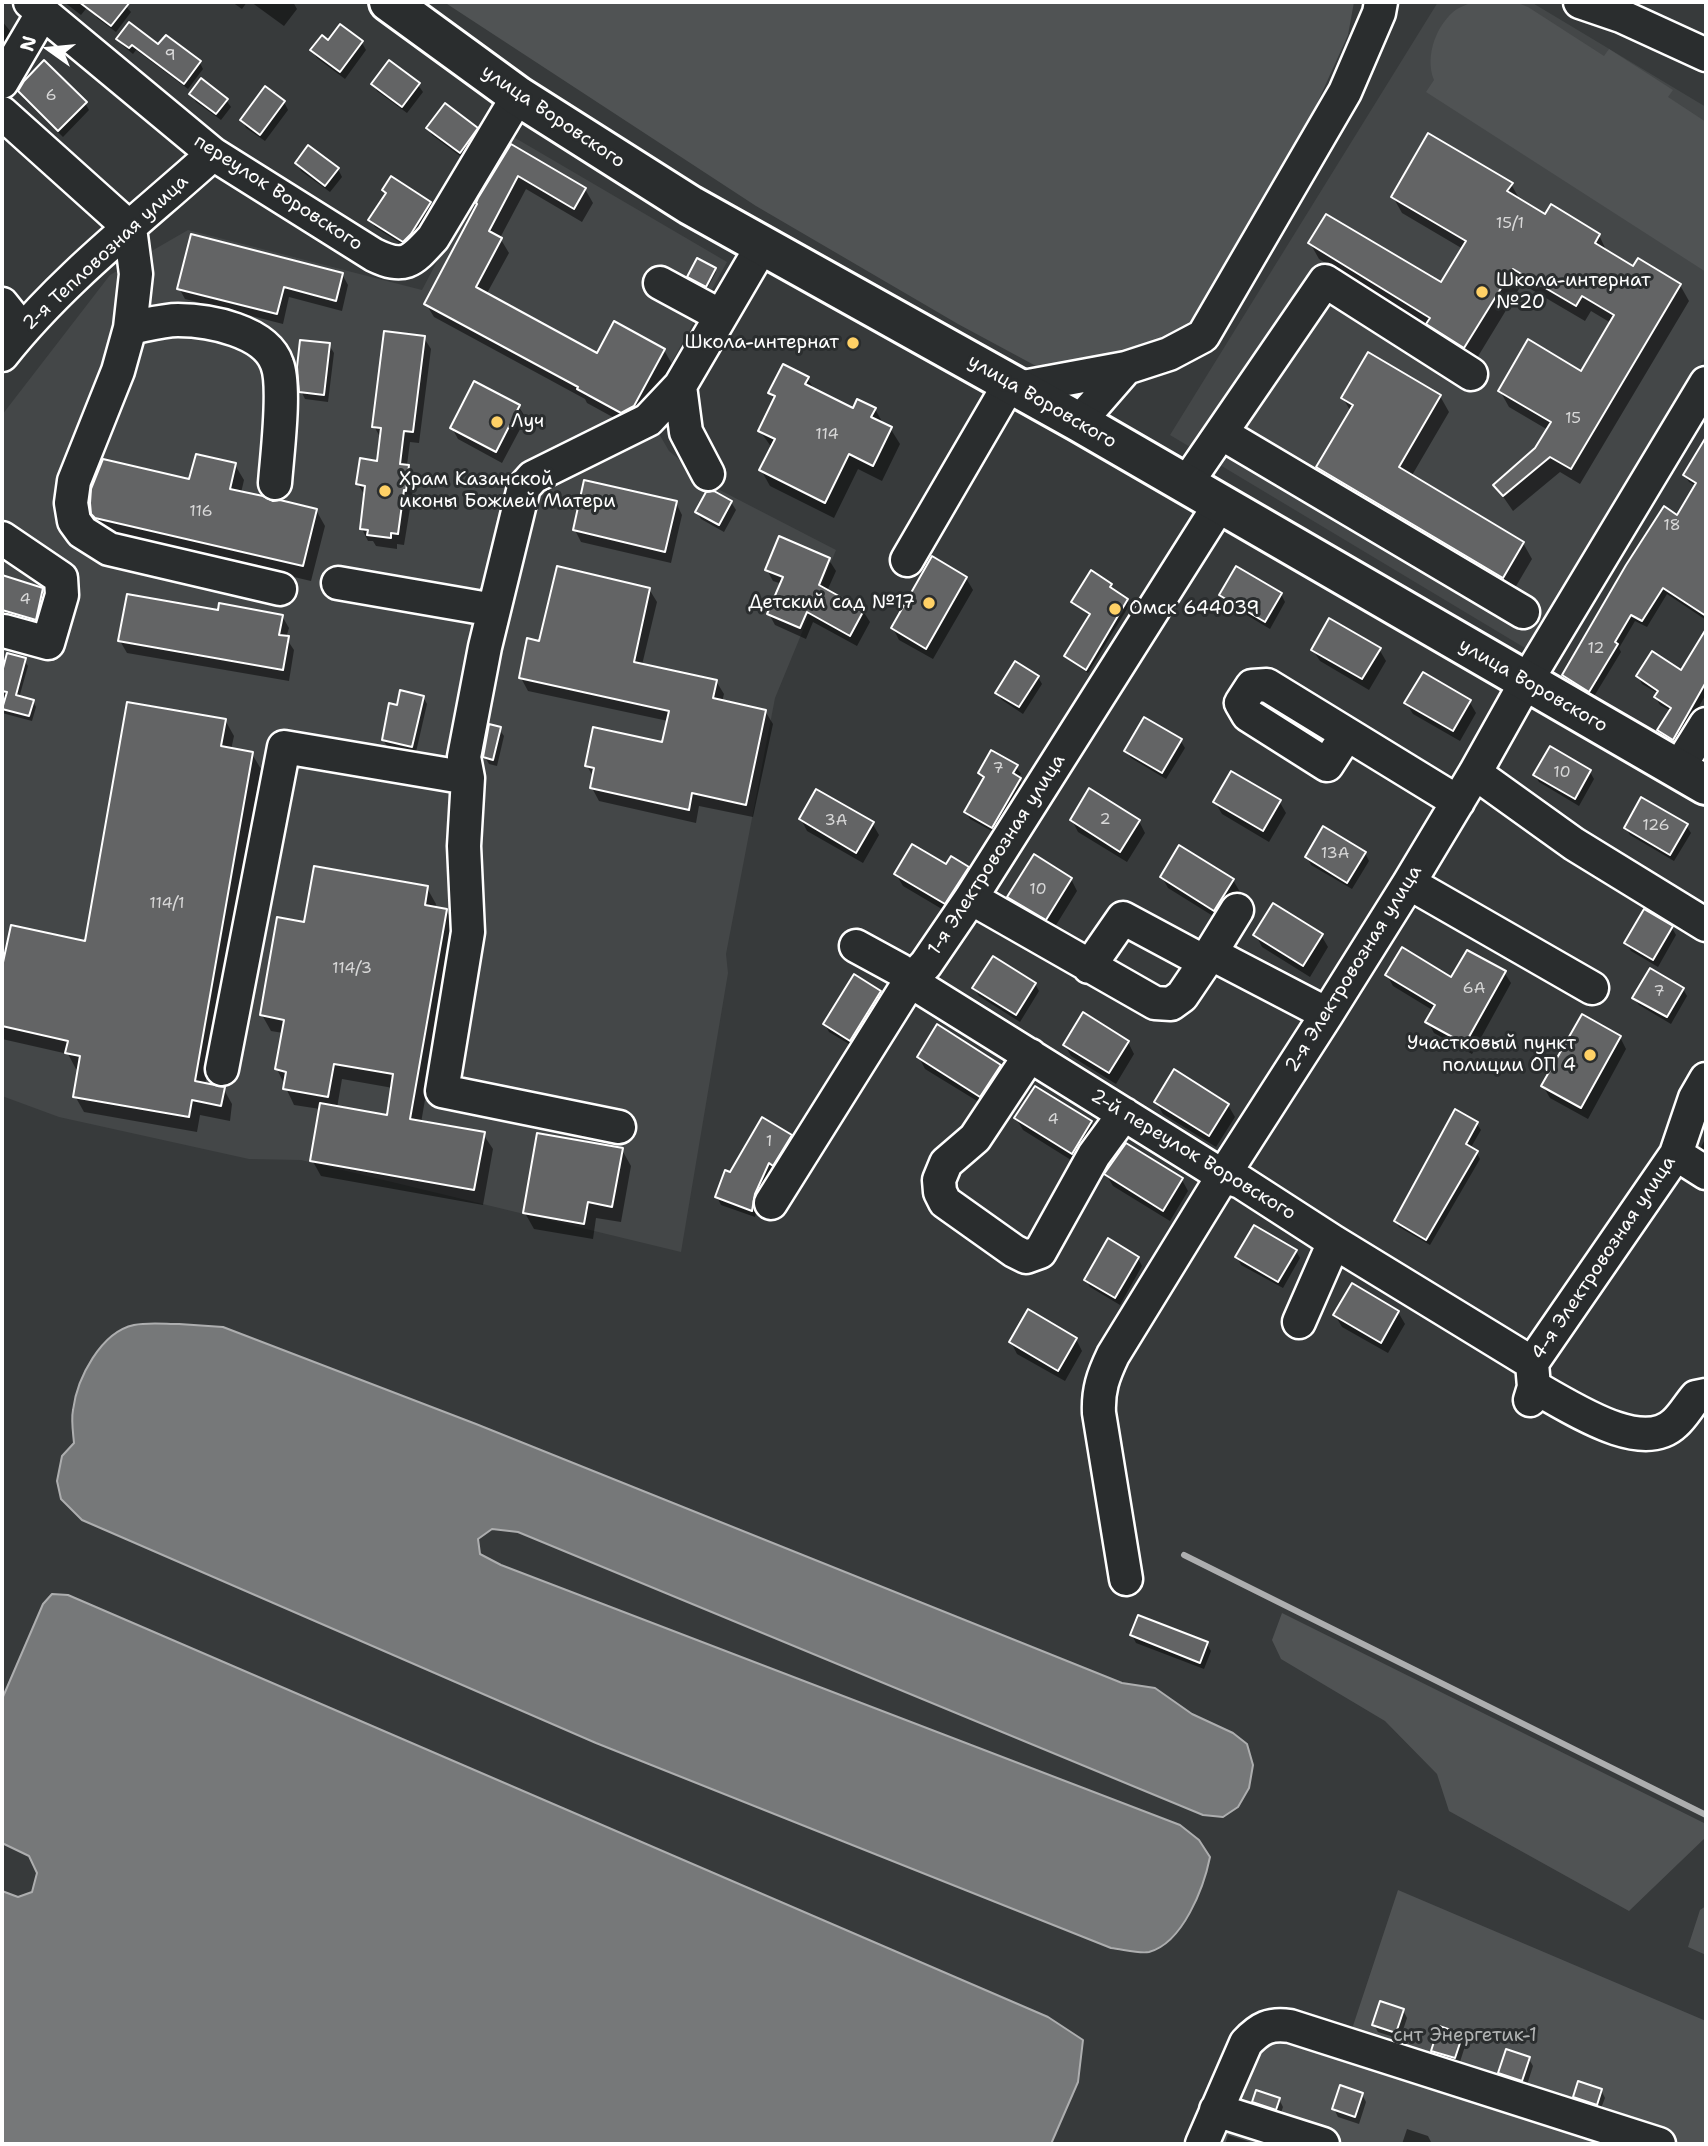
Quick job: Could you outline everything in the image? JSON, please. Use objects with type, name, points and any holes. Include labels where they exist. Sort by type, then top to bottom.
[{"type":"main road","name":"улица Воровского","points":[[389,2],[518,96],[637,173],[762,246],[1079,422],[1692,777]]},
{"type":"street","points":[[907,560],[1014,385],[1126,368],[1169,354],[1203,336],[1345,92],[1379,13],[1381,2]]},
{"type":"street","points":[[1580,2],[1623,9],[1706,55]]},
{"type":"street","name":"переулок Воровского","points":[[36,7],[213,154],[390,263],[403,263],[417,256],[433,238],[518,96]]},
{"type":"street","points":[[2,82],[36,7]]},
{"type":"street","points":[[2,113],[130,228],[136,274],[130,328],[118,371],[74,481],[71,503],[74,521],[82,532],[109,549],[280,589]]},
{"type":"street","name":"2-я Тепловозная улица","points":[[2,355],[22,329],[74,278],[213,154]]},
{"type":"street","points":[[619,1127],[442,1091],[468,932],[464,846],[468,778],[464,757],[494,610],[524,487],[533,477],[648,420],[680,386],[762,246]]},
{"type":"street","points":[[1186,484],[1325,281],[1471,374]]},
{"type":"street","points":[[660,283],[721,316]]},
{"type":"street","points":[[2,304],[22,329]]},
{"type":"street","points":[[130,328],[178,320],[207,323],[238,330],[265,344],[277,363],[281,385],[275,483]]},
{"type":"street","points":[[1079,422],[1126,368]]},
{"type":"street","name":"2-я Электровозная улица","points":[[1126,1579],[1099,1413],[1098,1392],[1102,1377],[1223,1176],[1409,883],[1475,773],[1525,682],[1706,383]]},
{"type":"street","points":[[680,386],[686,432],[708,474]]},
{"type":"street","points":[[1221,433],[1523,612]]},
{"type":"street","name":"1-я Электровозная улица","points":[[771,1203],[910,981],[926,964],[971,898],[1220,504]]},
{"type":"street","points":[[2,538],[61,578],[62,595],[48,643],[4,631]]},
{"type":"street","points":[[338,583],[494,610]]},
{"type":"street","points":[[1692,777],[1706,724]]},
{"type":"street","points":[[1347,734],[1458,802]]},
{"type":"street","points":[[222,1069],[284,747],[468,778]]},
{"type":"street","points":[[1475,773],[1574,844],[1706,925]]},
{"type":"street","points":[[1409,883],[1592,988]]},
{"type":"street","points":[[971,898],[1155,1003],[1171,1004],[1182,996],[1237,910]]},
{"type":"street","points":[[1089,967],[1124,918],[1328,1014]]},
{"type":"street","name":"2-й переулок Воровского","points":[[856,946],[900,970],[910,981],[1223,1176],[1241,1182],[1334,1242],[1532,1383],[1588,1417],[1634,1434],[1654,1434],[1674,1424],[1696,1397],[1706,1395]]},
{"type":"street","points":[[1030,1055],[975,1138],[946,1163],[939,1181],[944,1202],[1013,1251],[1026,1257],[1040,1252],[1094,1155],[1124,1114]]},
{"type":"street","name":"4-я Электровозная улица","points":[[1532,1383],[1676,1154],[1695,1098],[1706,1079]]},
{"type":"street","points":[[1676,1154],[1706,1173]]},
{"type":"street","points":[[1299,1322],[1334,1242]]},
{"type":"street","points":[[1202,2144],[1246,2043],[1258,2030],[1273,2024],[1290,2026],[1659,2144]]},
{"type":"street","points":[[1216,2110],[1323,2144]]},
{"type":"shaded area","name":"Школа-интернат №20","points":[[1438,2],[1531,2],[1706,107],[1706,356],[1525,648],[1170,435]]},
{"type":"shaded area","points":[[505,132],[727,262],[654,394],[654,425],[669,451],[710,485],[836,550],[775,698],[726,954],[728,973],[681,1252],[301,1160],[249,1159],[59,1117],[2,1096],[2,415],[110,275],[188,230],[422,290]]},
{"type":"shaded area","points":[[139,1324],[223,1327],[476,1424],[1122,1683],[1155,1688],[1192,1714],[1233,1733],[1247,1744],[1253,1765],[1249,1788],[1238,1807],[1223,1817],[1203,1815],[518,1532],[492,1529],[478,1539],[480,1554],[501,1565],[1180,1825],[1199,1840],[1210,1857],[1197,1898],[1182,1926],[1161,1947],[1149,1952],[1111,1948],[596,1743],[82,1520],[61,1499],[57,1481],[62,1456],[74,1443],[73,1410],[85,1371],[101,1347],[122,1329]]},
{"type":"shaded area","points":[[52,1594],[68,1595],[1048,2017],[1083,2040],[1078,2082],[1051,2144],[2,2144],[2,1891],[18,1897],[32,1892],[37,1873],[29,1856],[2,1843],[2,1699],[43,1604]]},
{"type":"green space","points":[[444,2],[1354,2],[1348,35],[1310,119],[1200,308],[1176,342],[1082,365],[1036,366],[958,324],[756,206]]},
{"type":"green space","points":[[1473,2],[1515,2],[1528,7],[1604,56],[1609,49],[1673,90],[1668,97],[1706,122],[1706,272],[1426,92],[1434,80],[1431,61],[1438,31],[1457,9]]},
{"type":"green space","points":[[1282,1613],[1706,1824],[1706,1837],[1629,1911],[1449,1811],[1437,1774],[1385,1721],[1281,1659],[1272,1640]]},
{"type":"green space","name":"снт Энергетик-1","points":[[1398,1890],[1706,2021],[1706,2144],[1193,2144],[1238,2042],[1349,2038]]},
{"type":"green space","points":[[1706,1906],[1706,1955],[1688,1947],[1700,1910]]},
{"type":"building","points":[[79,2],[130,2],[111,26]]},
{"type":"building","points":[[129,22],[158,44],[166,35],[201,61],[184,84],[132,45],[129,48],[116,39]]},
{"type":"building","points":[[340,24],[363,41],[340,72],[310,50],[322,35],[328,40]]},
{"type":"building","points":[[44,60],[87,102],[58,131],[18,91]]},
{"type":"building","points":[[389,60],[420,83],[402,107],[371,84]]},
{"type":"building","points":[[201,78],[228,99],[216,114],[189,94]]},
{"type":"building","points":[[265,86],[285,101],[260,135],[240,120]]},
{"type":"building","points":[[445,103],[478,128],[460,153],[426,128]]},
{"type":"building","points":[[1428,133],[1513,183],[1507,191],[1545,214],[1551,204],[1600,234],[1595,243],[1633,266],[1638,258],[1681,284],[1571,469],[1550,457],[1503,496],[1493,485],[1535,448],[1551,422],[1498,391],[1528,339],[1581,371],[1614,315],[1582,296],[1576,306],[1513,269],[1464,348],[1426,324],[1430,318],[1308,243],[1326,214],[1441,282],[1466,241],[1391,197]]},
{"type":"building","points":[[511,144],[586,188],[574,209],[518,176],[489,231],[502,238],[476,287],[597,353],[614,321],[665,349],[634,406],[621,413],[424,304],[478,198]]},
{"type":"building","points":[[308,145],[339,168],[325,186],[295,163]]},
{"type":"building","points":[[391,176],[431,202],[403,242],[368,220],[386,193],[382,190]]},
{"type":"building","points":[[191,234],[343,273],[336,301],[284,287],[277,314],[177,289]]},
{"type":"building","points":[[697,258],[716,268],[706,287],[687,277]]},
{"type":"building","points":[[384,331],[425,336],[413,432],[404,431],[400,464],[409,465],[406,491],[404,490],[398,534],[391,533],[391,538],[367,535],[368,530],[360,529],[365,486],[356,484],[360,458],[377,461],[381,428],[372,427]]},
{"type":"building","points":[[300,340],[330,343],[324,395],[299,392],[297,367]]},
{"type":"building","points":[[1368,352],[1441,395],[1399,467],[1524,542],[1503,578],[1316,467],[1353,405],[1341,398]]},
{"type":"building","points":[[783,364],[809,377],[805,384],[853,408],[857,399],[876,408],[871,417],[892,427],[873,466],[849,454],[825,503],[759,470],[775,439],[758,431],[775,396],[768,393]]},
{"type":"building","points":[[474,381],[520,405],[496,452],[450,428]]},
{"type":"building","points":[[1706,437],[1706,616],[1663,588],[1642,621],[1631,615],[1615,642],[1618,644],[1589,692],[1562,675],[1664,506],[1677,515],[1696,483],[1683,475]]},
{"type":"building","points":[[196,454],[236,463],[230,489],[317,509],[303,566],[95,518],[91,514],[91,489],[103,459],[189,479]]},
{"type":"building","points":[[584,480],[677,501],[665,552],[573,530]]},
{"type":"building","points":[[714,491],[732,501],[719,525],[695,512],[706,492]]},
{"type":"building","points":[[779,536],[830,558],[819,585],[864,610],[850,636],[807,612],[800,628],[767,614],[783,577],[765,570]]},
{"type":"building","name":"Детский сад №17","points":[[932,556],[967,577],[926,649],[891,628]]},
{"type":"building","points":[[557,566],[650,588],[634,662],[717,680],[713,698],[766,710],[746,805],[692,793],[689,810],[590,788],[594,768],[585,766],[593,727],[662,742],[669,711],[519,678],[527,638],[539,641]]},
{"type":"building","points":[[1236,566],[1282,593],[1265,622],[1219,595]]},
{"type":"building","points":[[1091,570],[1128,599],[1086,670],[1064,656],[1090,614],[1071,602]]},
{"type":"building","points":[[2,575],[43,588],[36,620],[2,610]]},
{"type":"building","points":[[127,594],[218,610],[219,603],[283,615],[279,635],[289,636],[283,670],[118,641]]},
{"type":"building","points":[[1329,618],[1381,648],[1362,679],[1311,650]]},
{"type":"building","points":[[1706,629],[1706,682],[1673,740],[1657,730],[1671,708],[1654,697],[1658,691],[1636,676],[1652,651],[1681,670]]},
{"type":"building","points":[[7,653],[26,658],[16,695],[34,700],[29,716],[2,709],[7,692],[2,691],[2,672]]},
{"type":"building","points":[[1015,661],[1039,676],[1019,707],[995,693]]},
{"type":"building","points":[[1423,672],[1471,700],[1453,731],[1404,703]]},
{"type":"building","points":[[400,690],[424,696],[412,747],[382,740],[389,703],[397,705]]},
{"type":"building","points":[[127,702],[226,719],[221,746],[253,752],[195,1081],[225,1087],[221,1106],[192,1100],[189,1117],[73,1097],[80,1056],[65,1053],[68,1041],[2,1026],[2,967],[11,925],[85,941]]},
{"type":"building","points":[[1144,717],[1182,739],[1162,773],[1124,751]]},
{"type":"building","points":[[489,724],[501,727],[493,760],[483,757]]},
{"type":"building","points":[[1550,746],[1591,770],[1575,799],[1533,775]]},
{"type":"building","points":[[991,750],[1018,765],[1013,773],[1021,778],[992,828],[964,812],[984,777],[978,773]]},
{"type":"building","points":[[1231,771],[1281,800],[1263,831],[1213,802]]},
{"type":"building","points":[[1089,788],[1140,820],[1120,852],[1070,820]]},
{"type":"building","points":[[816,789],[874,822],[856,853],[799,819]]},
{"type":"building","points":[[1641,797],[1688,824],[1670,855],[1624,828]]},
{"type":"building","points":[[1323,826],[1366,852],[1347,883],[1305,857]]},
{"type":"building","points":[[912,844],[946,864],[951,856],[969,867],[945,904],[894,874]]},
{"type":"building","points":[[1179,845],[1234,879],[1214,911],[1160,877]]},
{"type":"building","points":[[1034,854],[1072,878],[1046,920],[1007,897]]},
{"type":"building","points":[[314,866],[428,886],[425,905],[447,909],[410,1119],[485,1132],[474,1190],[310,1161],[320,1103],[387,1115],[393,1074],[334,1064],[328,1097],[283,1089],[286,1072],[275,1069],[284,1020],[260,1015],[277,917],[304,922]]},
{"type":"building","points":[[1273,903],[1323,934],[1303,966],[1253,935]]},
{"type":"building","points":[[1644,909],[1673,926],[1653,960],[1624,943]]},
{"type":"building","points":[[1402,947],[1451,977],[1467,950],[1506,971],[1465,1044],[1425,1022],[1435,1005],[1385,975]]},
{"type":"building","points":[[993,956],[1036,983],[1016,1015],[972,988]]},
{"type":"building","points":[[1650,968],[1684,988],[1667,1017],[1632,998]]},
{"type":"building","points":[[854,974],[881,991],[850,1041],[823,1024]]},
{"type":"building","points":[[1083,1012],[1129,1041],[1109,1073],[1063,1045]]},
{"type":"building","points":[[1582,1014],[1621,1036],[1581,1108],[1541,1086]]},
{"type":"building","points":[[937,1024],[1001,1065],[980,1097],[917,1057]]},
{"type":"building","points":[[1174,1069],[1229,1104],[1209,1136],[1154,1102]]},
{"type":"building","points":[[1035,1086],[1092,1121],[1072,1154],[1014,1118]]},
{"type":"building","points":[[1455,1109],[1478,1122],[1466,1144],[1478,1151],[1426,1240],[1394,1221]]},
{"type":"building","points":[[762,1117],[792,1135],[773,1166],[769,1163],[755,1194],[752,1211],[715,1197],[725,1170],[730,1172]]},
{"type":"building","points":[[537,1133],[623,1148],[612,1207],[588,1202],[584,1224],[523,1213]]},
{"type":"building","points":[[1126,1143],[1183,1178],[1163,1211],[1104,1174]]},
{"type":"building","points":[[1254,1225],[1297,1250],[1278,1282],[1235,1257]]},
{"type":"building","points":[[1108,1238],[1139,1257],[1115,1298],[1084,1280]]},
{"type":"building","points":[[1352,1283],[1399,1311],[1381,1343],[1333,1315]]},
{"type":"building","points":[[1028,1309],[1077,1338],[1058,1371],[1009,1342]]},
{"type":"building","points":[[1138,1615],[1208,1642],[1200,1663],[1130,1635]]},
{"type":"building","points":[[1380,2001],[1404,2009],[1396,2033],[1372,2025]]},
{"type":"building","points":[[1439,2026],[1463,2034],[1455,2058],[1431,2051]]},
{"type":"building","points":[[1506,2049],[1530,2057],[1522,2081],[1498,2073]]},
{"type":"building","points":[[1578,2081],[1602,2089],[1597,2105],[1573,2097]]},
{"type":"building","points":[[1340,2085],[1363,2093],[1355,2117],[1332,2109]]},
{"type":"building","points":[[1256,2090],[1280,2098],[1276,2110],[1252,2102]]},
{"type":"waterway","points":[[1184,1555],[1706,1815]]},
{"type":"place","name":"Школа-интернат №20","points":[[1482,292]]},
{"type":"place","name":"Школа-интернат","points":[[853,343]]},
{"type":"place","name":"Луч","points":[[497,422]]},
{"type":"place","name":"Храм Казанской иконы Божией Матери","points":[[385,491]]},
{"type":"place","name":"Детский сад №17","points":[[929,603]]},
{"type":"place","name":"Омск 644039","points":[[1115,609]]},
{"type":"place","name":"Участковый пункт полиции ОП 4","points":[[1590,1055]]}]
